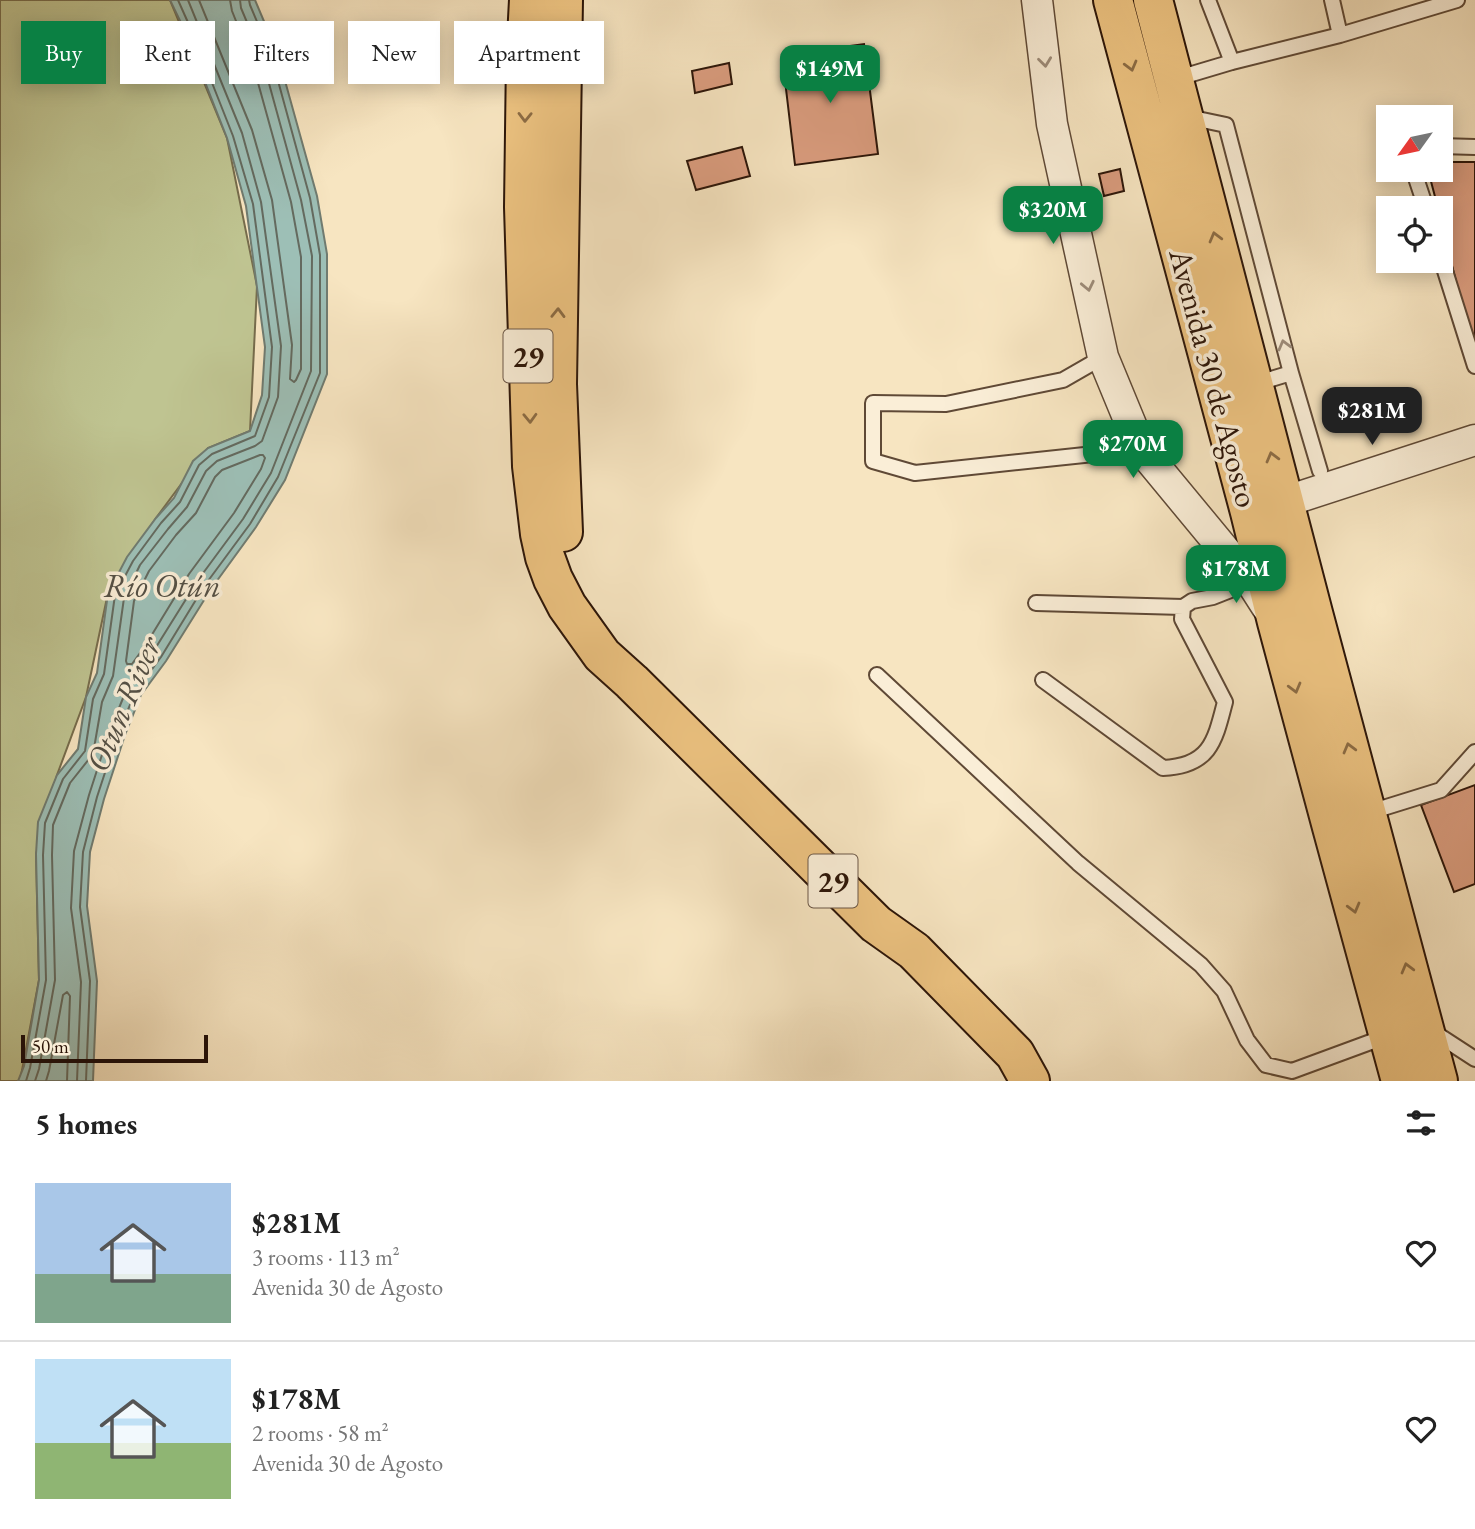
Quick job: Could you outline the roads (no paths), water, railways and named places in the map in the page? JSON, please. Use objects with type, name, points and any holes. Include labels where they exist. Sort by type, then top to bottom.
[{"type":"main road","name":"29","points":[[529,0],[524,206],[532,466],[540,534],[553,579],[567,606],[602,655],[876,924],[915,951],[1015,1054],[1030,1081]]},
{"type":"main road","name":"29","points":[[563,0],[557,384],[562,528],[577,590],[587,611],[632,682]]},
{"type":"main road","name":"Avenida 30 de Agosto","points":[[1113,0],[1277,622],[1406,1030],[1438,1081]]},
{"type":"main road","name":"Avenida 30 de Agosto","points":[[1153,0],[1366,813],[1406,1030],[1401,1081]]},
{"type":"street","points":[[1037,0],[1052,124],[1103,357],[1141,449],[1251,582],[1277,622]]},
{"type":"street","points":[[1284,502],[1475,440]]},
{"type":"lane","points":[[1209,0],[1232,62]]},
{"type":"lane","points":[[1332,0],[1340,35]]},
{"type":"lane","points":[[1173,79],[1340,35],[1457,0]]},
{"type":"lane","points":[[1183,116],[1226,125],[1291,373],[1320,471]]},
{"type":"lane","points":[[1453,146],[1475,146]]},
{"type":"lane","points":[[1446,273],[1475,366]]},
{"type":"lane","points":[[1103,357],[1063,380],[946,404],[873,403],[873,461],[915,473],[1141,449]]},
{"type":"lane","points":[[1254,385],[1291,373]]},
{"type":"lane","points":[[1036,603],[1184,607],[1192,601],[1213,597],[1251,582]]},
{"type":"lane","points":[[1043,680],[1163,768],[1179,768],[1197,761],[1216,737],[1226,702],[1182,620],[1184,607]]},
{"type":"lane","points":[[877,675],[1078,863],[1202,965],[1224,991],[1247,1040],[1266,1065],[1292,1072],[1406,1030],[1475,1059]]},
{"type":"lane","points":[[1366,813],[1441,790],[1475,752]]},
{"type":"water","name":"Río Otún","points":[[170,0],[255,0],[264,21],[229,21],[229,84],[286,84],[317,196],[327,254],[327,374],[285,480],[141,695],[125,735],[90,852],[87,906],[97,981],[93,1081],[18,1081],[24,1066],[39,980],[36,854],[38,822],[57,775],[78,749],[86,697],[97,673],[108,593],[127,557],[174,498],[193,461],[208,448],[250,431],[262,395],[265,347],[246,206],[227,138],[206,84],[215,84],[215,21],[180,21]]},
{"type":"water label","name":"Otun River","points":[[123,704]]}]
